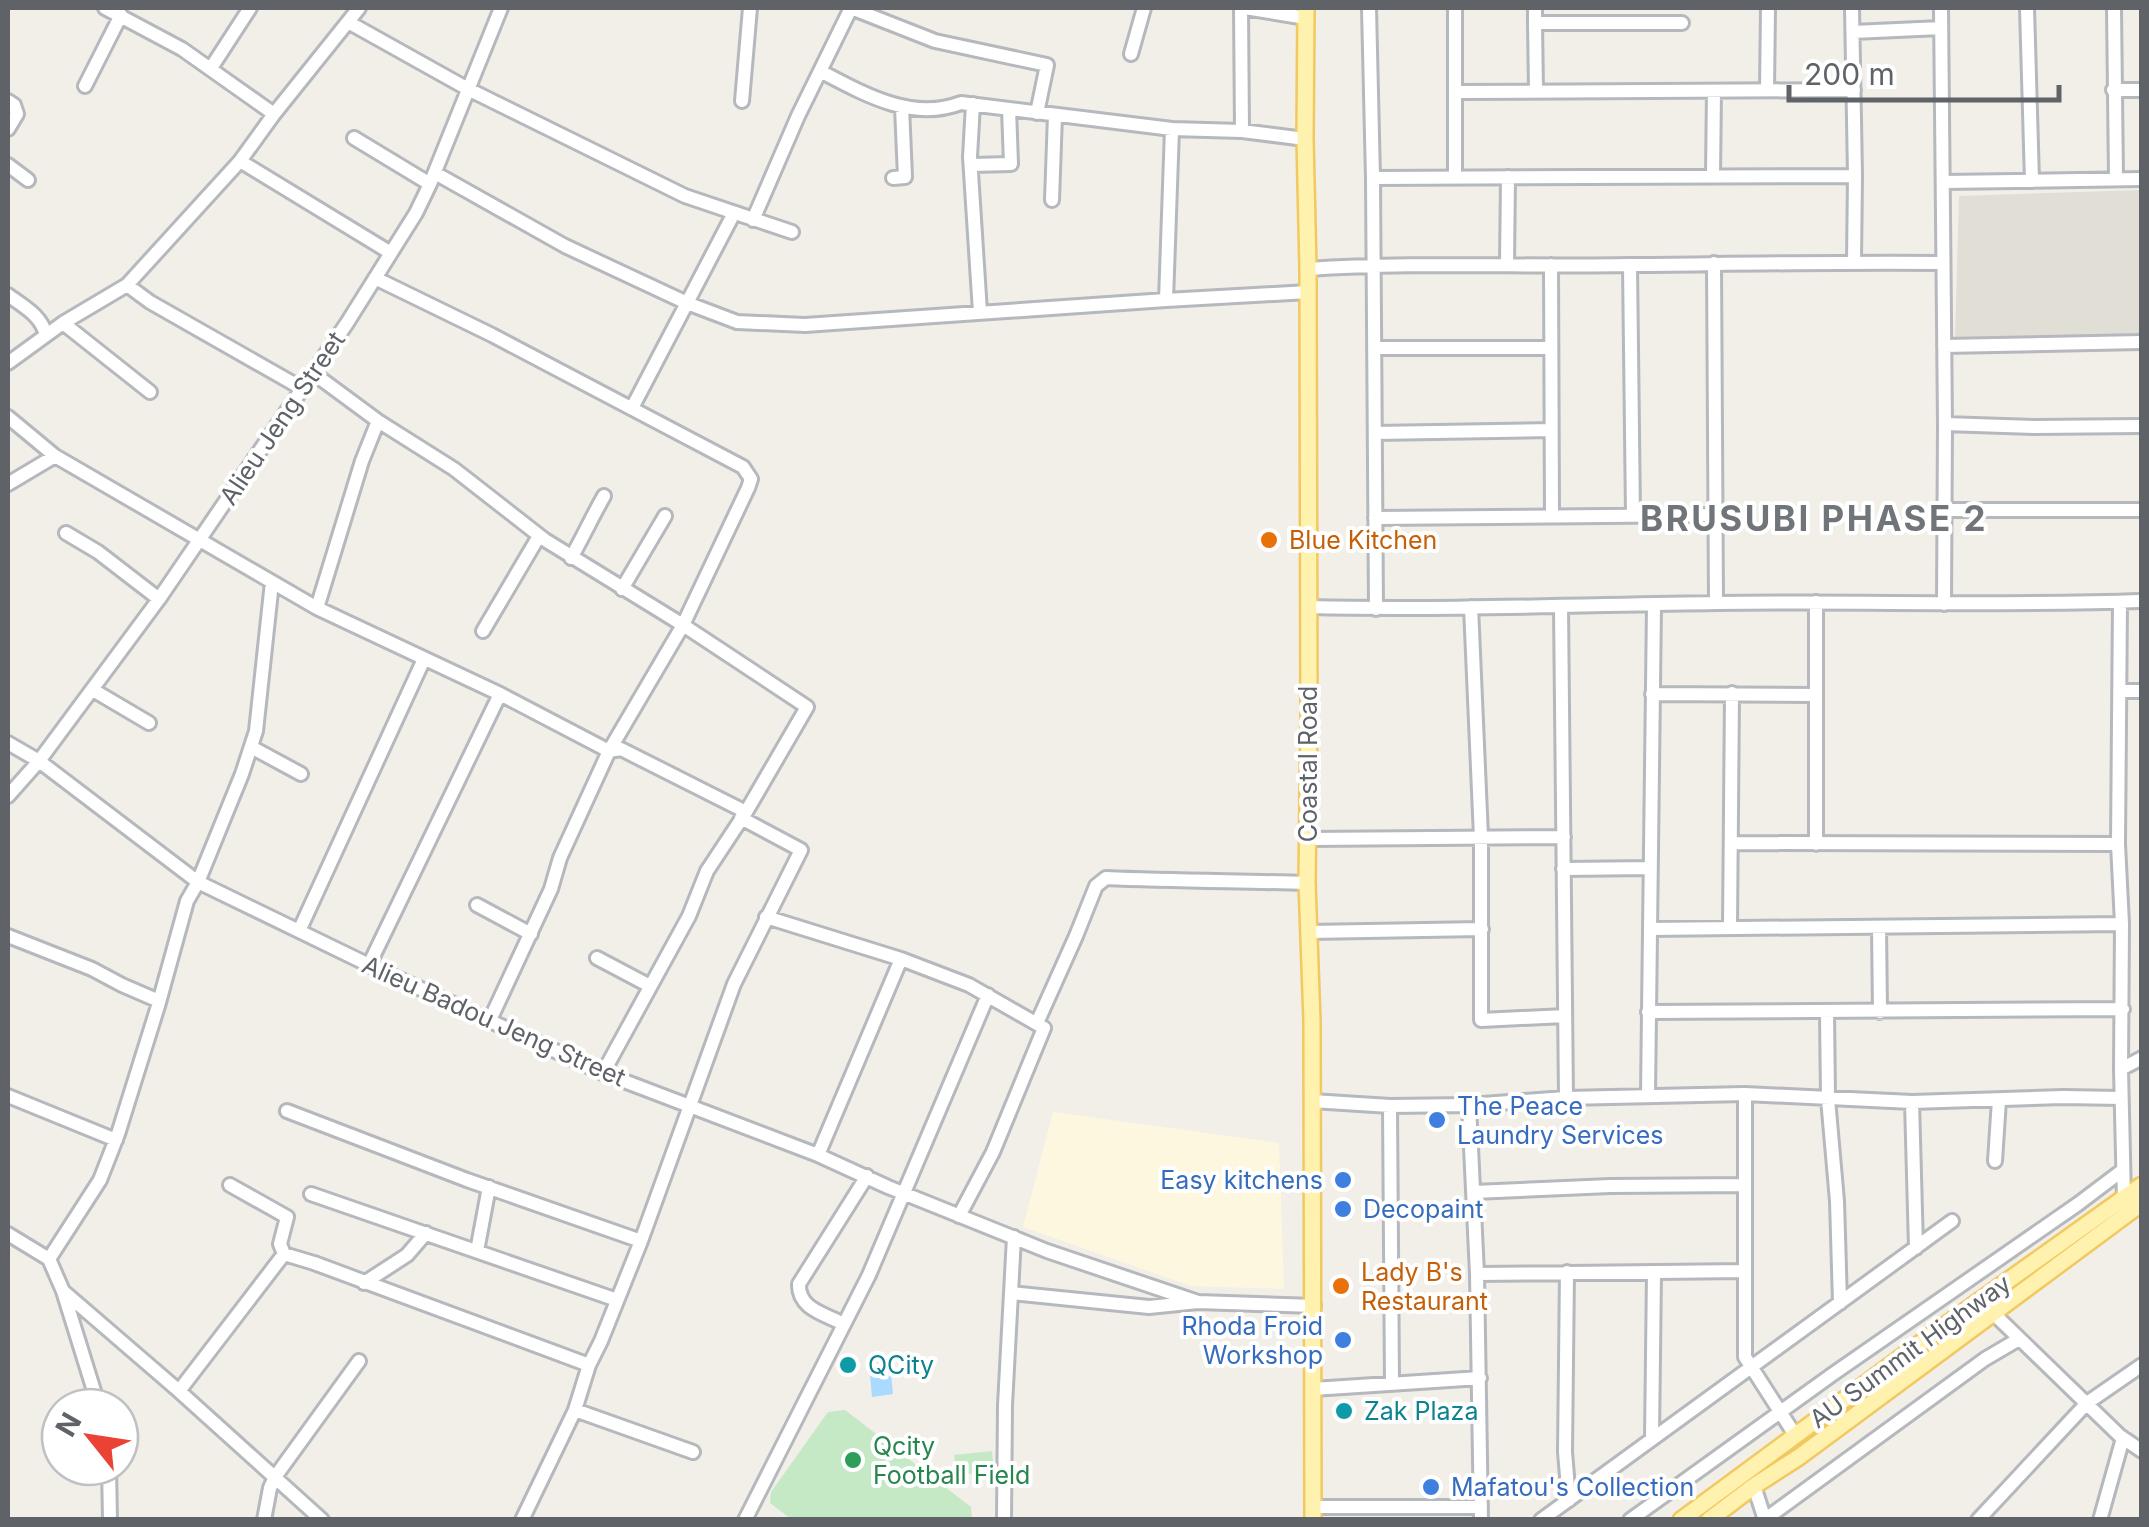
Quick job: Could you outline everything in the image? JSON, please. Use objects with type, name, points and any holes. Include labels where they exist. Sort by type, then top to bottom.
[{"type":"main road","name":"Coastal Road","points":[[1306,12],[1313,1513]]},
{"type":"main road","name":"AU Summit Highway","points":[[1681,1520],[2142,1185]]},
{"type":"main road","name":"AU Summit Highway","points":[[1709,1520],[2142,1204]]},
{"type":"street","points":[[211,68],[250,8]]},
{"type":"street","points":[[8,364],[63,323],[127,285],[240,161],[359,8]]},
{"type":"street","name":"Alieu Jeng Street","points":[[8,796],[93,690],[200,541],[416,213],[500,8]]},
{"type":"street","points":[[742,101],[750,8]]},
{"type":"street","points":[[753,220],[851,8],[935,42],[1047,65],[1037,113]]},
{"type":"street","points":[[1131,54],[1144,8]]},
{"type":"street","points":[[1242,132],[1243,8],[1306,12]]},
{"type":"street","points":[[1369,8],[1376,608]]},
{"type":"street","points":[[1455,8],[1455,176]]},
{"type":"street","points":[[1535,8],[1536,91]]},
{"type":"street","points":[[1767,90],[1768,8]]},
{"type":"street","points":[[1852,8],[1854,262]]},
{"type":"street","points":[[1941,8],[1944,604]]},
{"type":"street","points":[[2027,8],[2032,181]]},
{"type":"street","points":[[2114,8],[2116,179]]},
{"type":"street","points":[[85,86],[112,10],[182,48],[274,114]]},
{"type":"street","points":[[348,22],[468,90],[685,196],[792,232]]},
{"type":"street","points":[[1535,22],[1682,23]]},
{"type":"street","points":[[1853,32],[1941,28]]},
{"type":"street","points":[[820,72],[858,92],[908,110],[946,108],[961,102],[1305,140]]},
{"type":"street","points":[[1455,92],[1854,90]]},
{"type":"street","points":[[2113,90],[2142,90]]},
{"type":"street","points":[[1713,175],[1714,91]]},
{"type":"street","points":[[8,101],[18,114],[8,130]]},
{"type":"street","points":[[973,104],[971,165],[980,312]]},
{"type":"street","points":[[893,178],[905,177],[902,107]]},
{"type":"street","points":[[971,165],[1011,164],[1010,109]]},
{"type":"street","points":[[1052,200],[1055,115]]},
{"type":"street","points":[[1166,300],[1172,128]]},
{"type":"street","points":[[354,138],[565,246],[737,322],[805,325],[1308,292]]},
{"type":"street","points":[[240,161],[391,252]]},
{"type":"street","points":[[8,166],[28,180]]},
{"type":"street","points":[[1373,178],[1855,176]]},
{"type":"street","points":[[1506,266],[1508,177]]},
{"type":"street","points":[[1944,182],[2142,179]]},
{"type":"street","points":[[632,408],[734,214]]},
{"type":"street","points":[[1308,268],[1373,264],[1942,262]]},
{"type":"street","points":[[1714,263],[1716,603]]},
{"type":"street","points":[[1551,265],[1552,515]]},
{"type":"street","points":[[1630,266],[1633,515]]},
{"type":"street","points":[[375,278],[744,466],[752,478],[684,625],[608,752],[560,858],[551,889],[490,1020]]},
{"type":"street","points":[[127,285],[303,389]]},
{"type":"street","points":[[8,295],[36,315],[46,336]]},
{"type":"street","points":[[63,323],[150,392]]},
{"type":"street","points":[[1944,346],[2142,342]]},
{"type":"street","points":[[1374,348],[1551,348]]},
{"type":"street","points":[[313,373],[378,421],[454,469],[571,558],[684,625],[807,707],[707,871],[690,916],[603,1073]]},
{"type":"street","points":[[8,417],[55,456],[317,608],[500,694],[608,752],[621,749],[800,850],[734,984],[575,1410],[522,1520]]},
{"type":"street","points":[[317,608],[378,421]]},
{"type":"street","points":[[1946,424],[2142,426]]},
{"type":"street","points":[[1375,433],[1551,430]]},
{"type":"street","points":[[8,484],[55,456]]},
{"type":"street","points":[[571,558],[604,496]]},
{"type":"street","points":[[1945,510],[2142,510]]},
{"type":"street","points":[[1375,518],[1714,515]]},
{"type":"street","points":[[622,589],[665,516]]},
{"type":"street","points":[[66,532],[159,599]]},
{"type":"street","points":[[483,631],[539,536]]},
{"type":"street","points":[[48,1259],[100,1180],[116,1140],[187,901],[251,747],[272,582]]},
{"type":"street","points":[[1308,607],[2142,601]]},
{"type":"street","points":[[1816,602],[1816,844]]},
{"type":"street","points":[[2120,602],[2118,844],[2124,1198]]},
{"type":"street","points":[[1648,1095],[1654,605]]},
{"type":"street","points":[[1471,607],[1481,837],[1481,1020],[1565,1016]]},
{"type":"street","points":[[1561,607],[1566,1098]]},
{"type":"street","points":[[299,931],[424,659]]},
{"type":"street","points":[[93,690],[150,723]]},
{"type":"street","points":[[2120,691],[2142,690]]},
{"type":"street","points":[[369,964],[500,694]]},
{"type":"street","points":[[1652,694],[1814,695]]},
{"type":"street","points":[[1730,928],[1732,694]]},
{"type":"street","name":"Alieu Badou Jeng Street","points":[[8,743],[39,760],[198,882],[369,964],[603,1073],[818,1155],[1014,1238],[1198,1302]]},
{"type":"street","points":[[251,747],[302,774]]},
{"type":"street","points":[[1308,839],[1564,837]]},
{"type":"street","points":[[1731,844],[2118,844]]},
{"type":"street","points":[[1563,870],[1650,868]]},
{"type":"street","points":[[1037,1023],[1096,886],[1106,878],[1308,883]]},
{"type":"street","points":[[477,905],[530,934]]},
{"type":"street","points":[[766,916],[902,959],[969,985],[1044,1028],[993,1152],[958,1216]]},
{"type":"street","points":[[1650,929],[2122,924]]},
{"type":"street","points":[[1879,927],[1880,1012]]},
{"type":"street","points":[[1309,932],[1482,929]]},
{"type":"street","points":[[8,936],[92,969],[160,1002]]},
{"type":"street","points":[[597,958],[650,986]]},
{"type":"street","points":[[818,1155],[902,959]]},
{"type":"street","points":[[744,1520],[869,1275],[988,995]]},
{"type":"street","points":[[1648,1012],[2122,1010]]},
{"type":"street","points":[[1827,1012],[1840,1303]]},
{"type":"street","points":[[2121,1069],[2142,1058]]},
{"type":"street","points":[[1312,1100],[1390,1106],[1648,1095],[1745,1094],[1912,1102],[2121,1098]]},
{"type":"street","points":[[1745,1094],[1745,1357],[1795,1435]]},
{"type":"street","points":[[8,1096],[116,1140]]},
{"type":"street","points":[[1995,1161],[1999,1100]]},
{"type":"street","points":[[1912,1102],[1916,1248]]},
{"type":"street","points":[[1313,1513],[1481,1513],[1477,1274],[1469,1105]]},
{"type":"street","points":[[1390,1106],[1392,1384]]},
{"type":"street","points":[[287,1111],[641,1240]]},
{"type":"street","points":[[1630,1520],[2122,1170]]},
{"type":"street","points":[[844,1324],[804,1304],[798,1296],[799,1284],[867,1176]]},
{"type":"street","points":[[230,1185],[288,1217],[280,1244],[284,1254],[589,1365]]},
{"type":"street","points":[[1474,1192],[1745,1186]]},
{"type":"street","points":[[477,1252],[489,1187]]},
{"type":"street","points":[[311,1194],[617,1300]]},
{"type":"street","points":[[1541,1520],[1952,1221]]},
{"type":"street","points":[[364,1282],[407,1256],[426,1233]]},
{"type":"street","points":[[8,1234],[48,1259],[63,1291],[93,1387]]},
{"type":"street","points":[[1004,1520],[1004,1405],[1014,1238]]},
{"type":"street","points":[[179,1391],[284,1254]]},
{"type":"street","points":[[1477,1274],[1745,1271]]},
{"type":"street","points":[[1567,1272],[1565,1452],[1569,1500]]},
{"type":"street","points":[[1652,1437],[1654,1272]]},
{"type":"street","points":[[63,1291],[322,1520]]},
{"type":"street","points":[[1011,1293],[1148,1306],[1198,1302],[1314,1306]]},
{"type":"street","points":[[1992,1312],[2142,1451]]},
{"type":"street","points":[[1754,1486],[1764,1519],[2019,1339]]},
{"type":"street","points":[[264,1520],[275,1477],[359,1361]]},
{"type":"street","points":[[1978,1520],[2087,1404],[2142,1365]]},
{"type":"street","points":[[1312,1389],[1480,1378]]},
{"type":"street","points":[[575,1410],[693,1452]]},
{"type":"street","points":[[2100,1520],[2124,1438]]},
{"type":"street","points":[[109,1487],[110,1520]]},
{"type":"shaded area","points":[[2141,190],[2141,336],[1955,337],[1959,196]]},
{"type":"shaded area","points":[[1053,1112],[1279,1143],[1284,1289],[1191,1286],[1023,1227]]},
{"type":"green space","name":"Qcity Football Field","points":[[845,1410],[971,1507],[972,1519],[791,1519],[770,1503],[771,1492],[828,1412]]},
{"type":"green space","points":[[992,1451],[994,1472],[956,1475],[954,1455]]},
{"type":"water","points":[[890,1363],[893,1394],[872,1397],[869,1365]]},
{"type":"place","name":"Blue Kitchen","points":[[1269,540]]},
{"type":"place","name":"The Peace Laundry Services","points":[[1437,1120]]},
{"type":"place","name":"Easy kitchens","points":[[1343,1180]]},
{"type":"place","name":"Decopaint","points":[[1343,1209]]},
{"type":"place","name":"Lady B's Restaurant","points":[[1341,1286]]},
{"type":"place","name":"Rhoda Froid Workshop","points":[[1343,1340]]},
{"type":"place","name":"QCity","points":[[848,1365]]},
{"type":"place","name":"Zak Plaza","points":[[1344,1411]]},
{"type":"place","name":"Qcity Football Field","points":[[853,1460]]},
{"type":"place","name":"Mafatou's Collection","points":[[1431,1487]]},
{"type":"district","name":"BRUSUBI PHASE 2","points":[[1814,518]]}]
